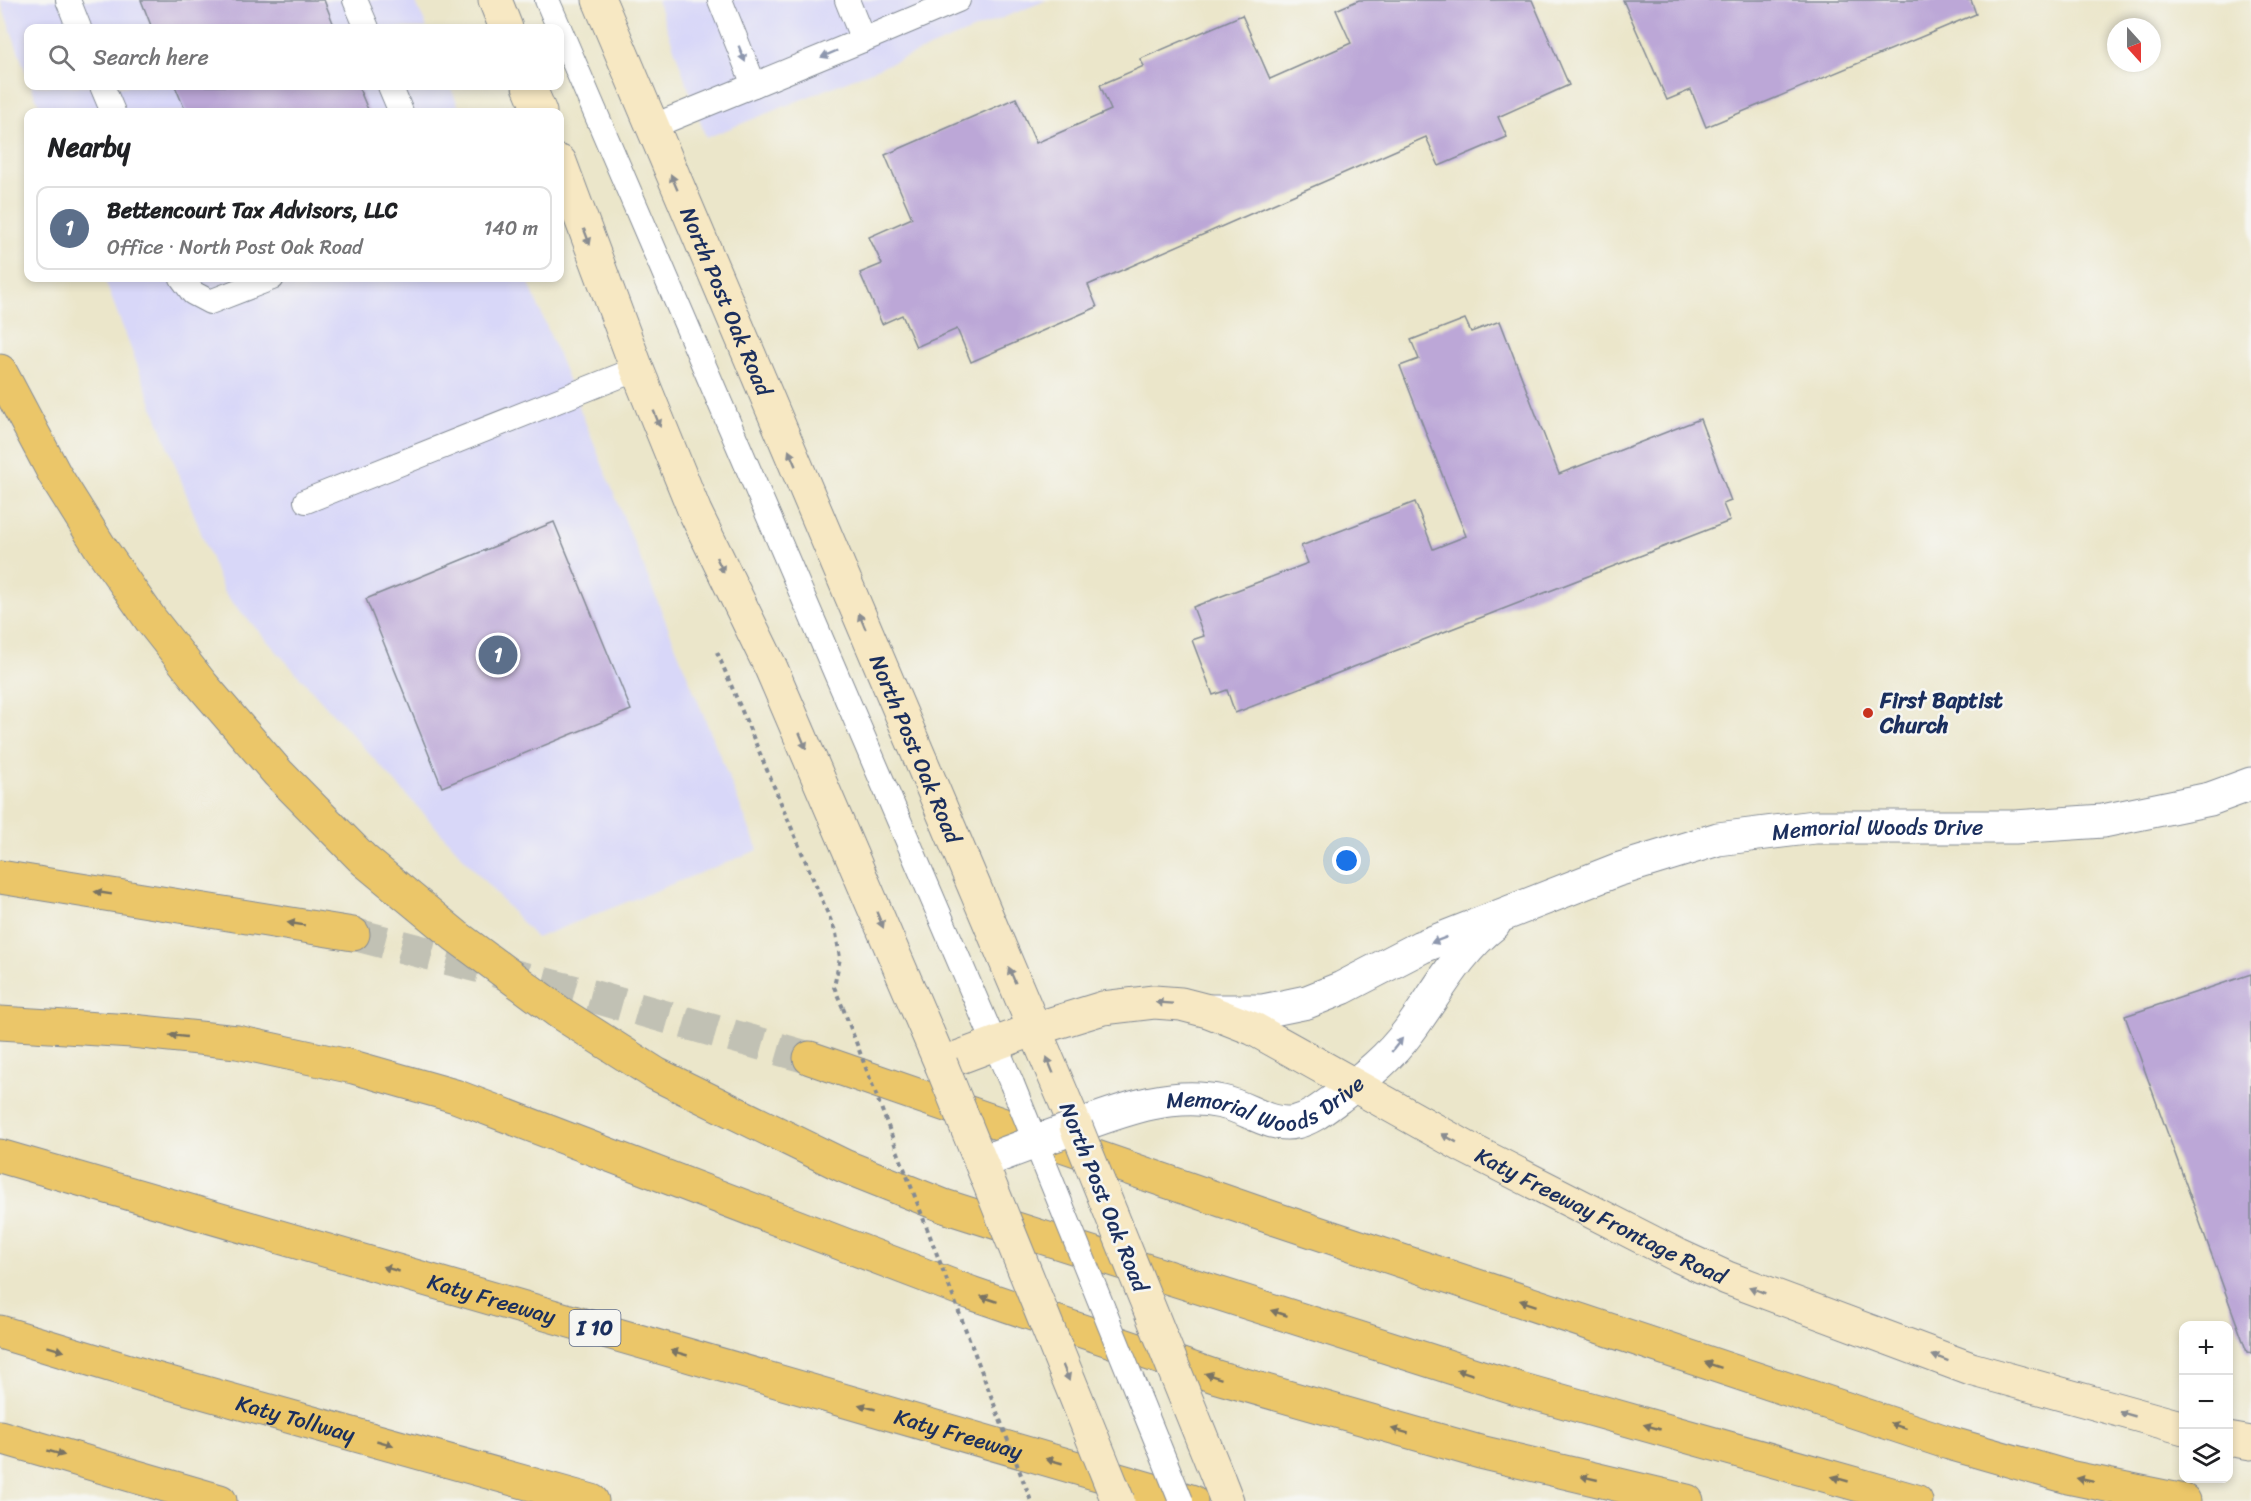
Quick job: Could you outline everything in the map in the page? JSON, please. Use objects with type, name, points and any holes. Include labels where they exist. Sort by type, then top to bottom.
[{"type":"highway","points":[[0,371],[17,406],[89,529],[151,620],[203,686],[278,773],[364,861],[456,936],[560,1013],[656,1074],[833,1161],[944,1206],[1516,1388],[1917,1501]]},
{"type":"highway","points":[[0,877],[353,934]]},
{"type":"highway","points":[[0,1023],[132,1030],[237,1042],[353,1067],[455,1096],[971,1293],[1217,1377],[1480,1452],[1687,1501]]},
{"type":"highway","points":[[810,1059],[1270,1217],[1949,1443],[2068,1477],[2184,1501]]},
{"type":"highway","name":"Katy Freeway","points":[[0,1156],[1191,1501]]},
{"type":"highway","name":"Katy Tollway","points":[[0,1332],[171,1383],[592,1501]]},
{"type":"highway","points":[[0,1437],[220,1501]]},
{"type":"main road","points":[[495,0],[504,24]]},
{"type":"main road","name":"North Post Oak Road","points":[[599,0],[1035,1029],[1082,1115],[1227,1501]]},
{"type":"main road","points":[[531,90],[538,108]]},
{"type":"main road","points":[[564,173],[637,369],[694,512],[771,668],[941,1064],[1118,1501]]},
{"type":"main road","name":"Katy Freeway Frontage Road","points":[[941,1064],[1035,1029],[1103,1008],[1127,1004],[1181,1004],[1208,1011],[1254,1029],[1496,1163],[1679,1257],[1727,1278],[1971,1369],[2179,1427]]},
{"type":"main road","points":[[2233,1440],[2251,1443]]},
{"type":"street","name":"Memorial Woods Drive","points":[[1208,1011],[1263,1011],[1307,1002],[1342,988],[1420,947],[1617,870],[1718,839],[1815,826],[2015,827],[2103,821],[2210,799],[2251,784]]},
{"type":"street","name":"Memorial Woods Drive","points":[[982,1162],[1036,1142],[1082,1115],[1191,1097],[1225,1102],[1267,1119],[1295,1122],[1320,1111],[1387,1057],[1471,946],[1489,927],[1513,912]]},
{"type":"lane","points":[[68,0],[77,24]]},
{"type":"lane","points":[[355,0],[365,24]]},
{"type":"lane","points":[[547,0],[557,24]]},
{"type":"lane","points":[[720,0],[754,85]]},
{"type":"lane","points":[[848,0],[863,40]]},
{"type":"lane","points":[[651,127],[958,0]]},
{"type":"lane","points":[[564,41],[1012,1084],[1181,1501]]},
{"type":"lane","points":[[104,90],[111,108]]},
{"type":"lane","points":[[392,90],[400,108]]},
{"type":"lane","points":[[185,282],[193,293],[210,302],[262,282]]},
{"type":"lane","points":[[306,501],[637,369]]},
{"type":"path","points":[[716,648],[836,933],[840,958],[834,987],[1031,1501]]},
{"type":"shaded area","points":[[0,0],[415,0],[425,24],[24,24],[24,67]]},
{"type":"shaded area","points":[[657,0],[1047,0],[706,138]]},
{"type":"shaded area","points":[[33,90],[452,90],[459,108],[40,108]]},
{"type":"shaded area","points":[[106,282],[529,282],[758,850],[536,938],[224,593]]},
{"type":"building","points":[[141,0],[324,0],[333,24],[150,24]]},
{"type":"building","points":[[1359,0],[1532,0],[1569,85],[1498,117],[1507,137],[1439,166],[1426,137],[1088,285],[1097,307],[971,362],[957,329],[916,347],[902,315],[882,324],[860,273],[882,264],[869,237],[912,218],[885,155],[1016,98],[1036,143],[1111,110],[1100,85],[1144,66],[1140,59],[1242,15],[1270,79],[1351,43],[1336,10]]},
{"type":"building","points":[[1623,0],[1971,0],[1976,14],[1706,127],[1691,90],[1667,100]]},
{"type":"building","points":[[177,90],[360,90],[367,108],[184,108]]},
{"type":"building","points":[[1465,319],[1471,332],[1500,321],[1559,474],[1700,419],[1731,501],[1723,504],[1730,521],[1235,713],[1227,690],[1213,695],[1192,640],[1204,636],[1193,607],[1308,563],[1301,546],[1415,502],[1433,549],[1466,536],[1400,366],[1419,359],[1411,340]]},
{"type":"building","points":[[554,522],[631,710],[442,787],[366,599]]},
{"type":"building","points":[[2251,974],[2251,1353],[2247,1352],[2125,1016]]},
{"type":"tunnel","points":[[353,934],[592,996],[810,1058]]},
{"type":"place","name":"Bettencourt Tax Advisors, LLC","points":[[498,655]]},
{"type":"place","name":"First Baptist Church","points":[[1868,713]]}]
